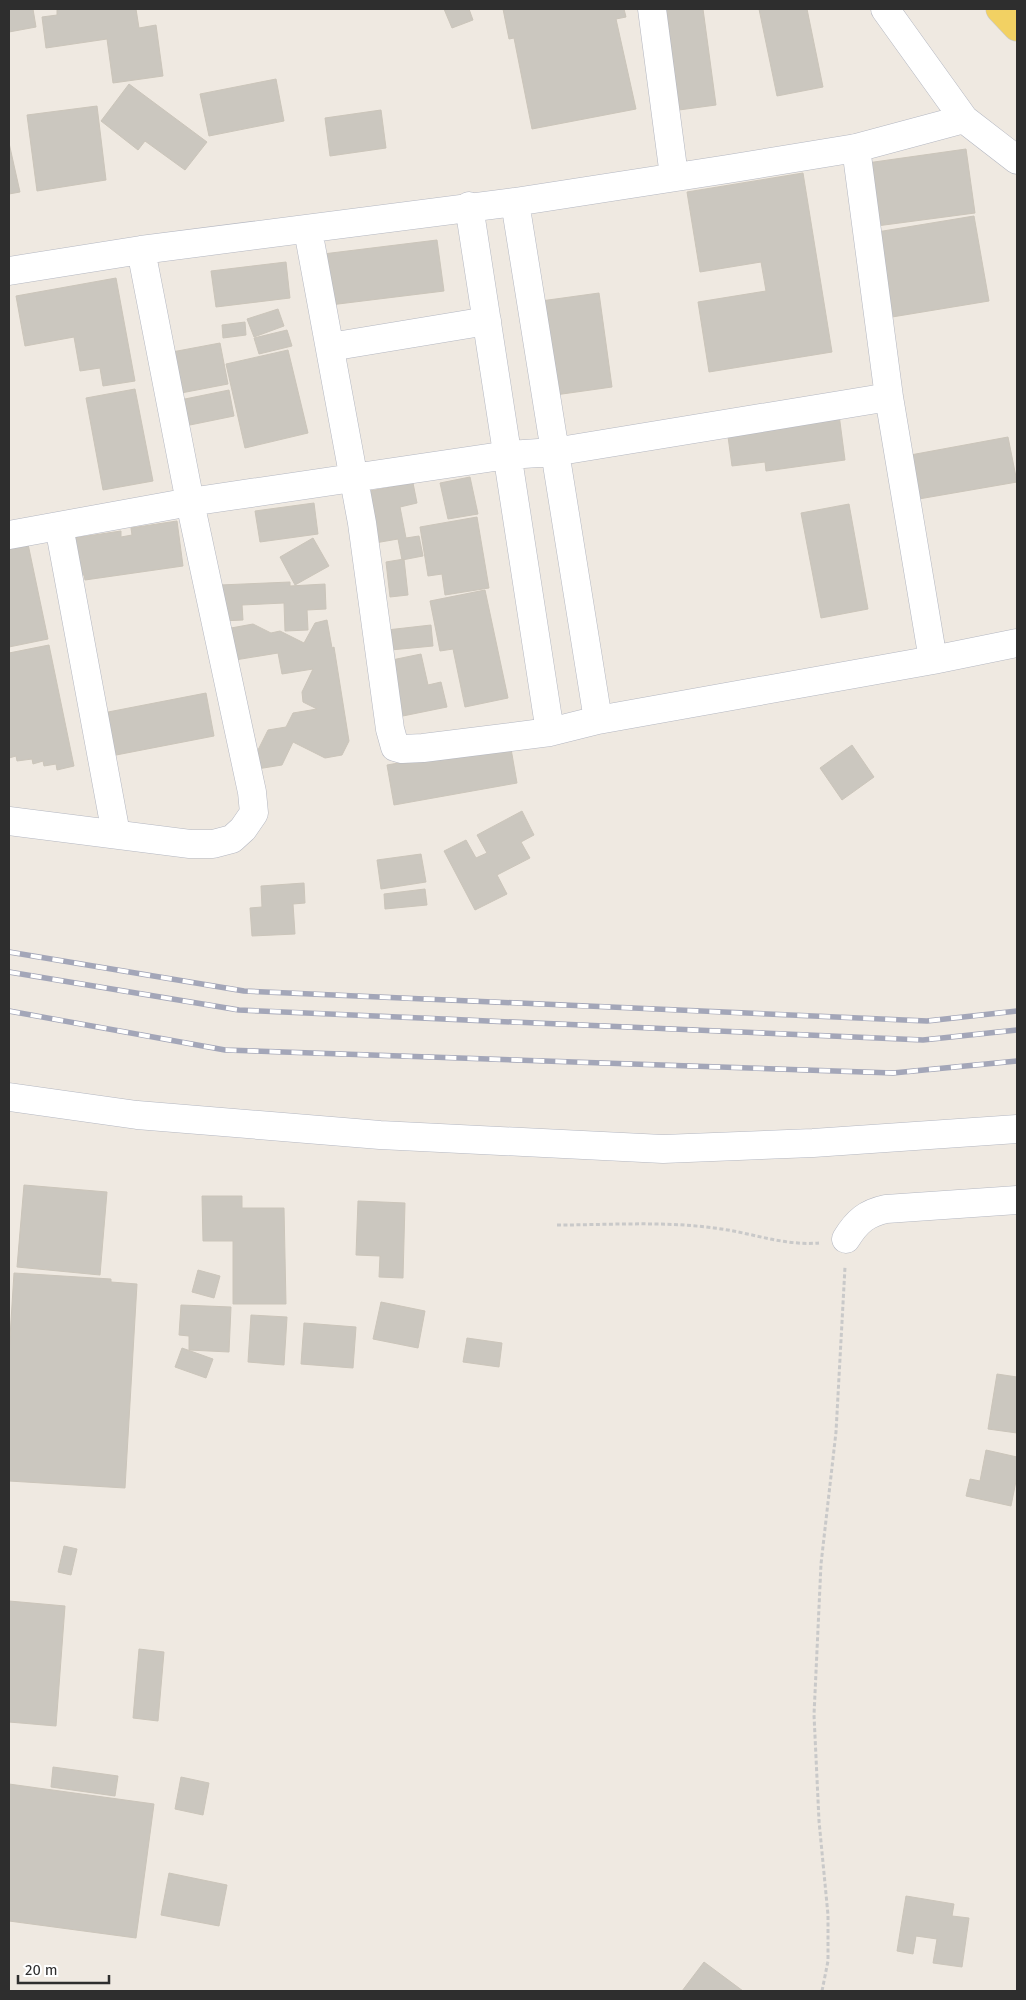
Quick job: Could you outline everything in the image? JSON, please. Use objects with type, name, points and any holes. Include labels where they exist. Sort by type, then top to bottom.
[{"type":"main road","points":[[1000,9],[1017,27]]},
{"type":"street","points":[[652,9],[674,176]]},
{"type":"street","points":[[885,9],[964,119],[1017,160]]},
{"type":"street","points":[[9,271],[142,250],[308,230],[469,206],[515,202],[856,148],[964,119]]},
{"type":"street","points":[[856,148],[889,397],[932,660]]},
{"type":"street","points":[[515,202],[598,720]]},
{"type":"street","points":[[469,206],[550,732]]},
{"type":"street","points":[[308,230],[354,478],[391,734],[395,746],[402,749],[423,748],[550,732],[598,720],[932,660],[1017,642]]},
{"type":"street","points":[[9,821],[190,844],[213,844],[232,838],[243,829],[254,813],[252,792],[190,502],[142,250]]},
{"type":"street","points":[[330,347],[486,321]]},
{"type":"street","points":[[9,535],[190,502],[508,455],[554,452],[889,397]]},
{"type":"street","points":[[59,526],[116,834]]},
{"type":"street","points":[[9,1097],[137,1115],[370,1134],[663,1149],[813,1143],[1017,1129]]},
{"type":"street","points":[[846,1239],[863,1217],[880,1210],[1017,1200]]},
{"type":"path","points":[[557,1225],[686,1225],[716,1228],[785,1243],[805,1244],[846,1239],[836,1432],[821,1564],[814,1715],[819,1821],[828,1915],[828,1961],[822,1991]]},
{"type":"building","points":[[9,9],[33,9],[36,27],[9,32]]},
{"type":"building","points":[[57,9],[136,9],[139,28],[156,25],[163,76],[113,83],[107,39],[46,48],[42,17],[57,15]]},
{"type":"building","points":[[444,9],[469,9],[473,20],[452,28]]},
{"type":"building","points":[[503,9],[624,9],[626,17],[616,19],[636,109],[532,129],[514,38],[509,39]]},
{"type":"building","points":[[666,9],[703,9],[716,105],[679,110]]},
{"type":"building","points":[[759,9],[807,9],[823,87],[777,96]]},
{"type":"building","points":[[276,79],[284,121],[209,136],[200,94]]},
{"type":"building","points":[[129,84],[207,142],[185,170],[145,141],[138,150],[101,121]]},
{"type":"building","points":[[97,106],[106,180],[37,191],[27,115]]},
{"type":"building","points":[[381,110],[386,148],[330,156],[325,118]]},
{"type":"building","points":[[9,143],[20,192],[9,194]]},
{"type":"building","points":[[966,149],[975,213],[869,227],[860,164]]},
{"type":"building","points":[[803,173],[832,352],[709,372],[698,302],[766,291],[761,262],[700,272],[687,192]]},
{"type":"building","points":[[974,216],[989,301],[886,318],[871,233]]},
{"type":"building","points":[[437,240],[444,291],[330,305],[323,254]]},
{"type":"building","points":[[286,262],[290,298],[216,307],[211,271]]},
{"type":"building","points":[[116,278],[135,381],[103,386],[100,368],[80,371],[74,337],[25,346],[16,296]]},
{"type":"building","points":[[599,293],[612,387],[555,395],[541,301]]},
{"type":"building","points":[[278,309],[284,326],[254,337],[247,319]]},
{"type":"building","points":[[245,322],[246,335],[223,338],[222,325]]},
{"type":"building","points":[[287,330],[292,346],[259,354],[254,338]]},
{"type":"building","points":[[220,343],[228,384],[181,393],[172,352]]},
{"type":"building","points":[[288,350],[308,433],[245,448],[226,364]]},
{"type":"building","points":[[135,389],[153,481],[103,490],[86,398]]},
{"type":"building","points":[[229,390],[234,416],[185,426],[180,400]]},
{"type":"building","points":[[838,407],[845,460],[766,471],[765,462],[732,466],[726,422]]},
{"type":"building","points":[[1008,437],[1017,482],[913,500],[905,456]]},
{"type":"building","points":[[470,477],[478,514],[448,519],[440,483]]},
{"type":"building","points":[[413,483],[417,503],[400,507],[406,538],[419,536],[423,556],[402,560],[398,539],[369,544],[359,493]]},
{"type":"building","points":[[314,503],[318,534],[260,542],[255,511]]},
{"type":"building","points":[[849,504],[868,609],[821,618],[801,513]]},
{"type":"building","points":[[477,517],[489,588],[445,595],[442,574],[428,576],[420,527]]},
{"type":"building","points":[[177,521],[183,566],[85,580],[84,575],[80,575],[74,538],[121,531],[121,537],[132,535],[131,528]]},
{"type":"building","points":[[313,538],[329,566],[295,585],[280,557]]},
{"type":"building","points":[[28,544],[48,639],[9,647],[9,548]]},
{"type":"building","points":[[404,559],[408,595],[390,597],[386,562]]},
{"type":"building","points":[[290,582],[290,586],[325,584],[326,609],[307,610],[308,630],[285,631],[284,603],[242,605],[243,620],[222,621],[220,585]]},
{"type":"building","points":[[485,590],[508,698],[465,707],[453,649],[440,651],[430,601]]},
{"type":"building","points":[[327,620],[332,648],[334,647],[349,741],[342,755],[325,758],[293,742],[282,765],[251,770],[250,766],[268,730],[286,727],[293,713],[317,709],[303,702],[302,692],[313,669],[282,674],[278,653],[229,661],[226,639],[231,628],[253,624],[271,633],[280,631],[304,643],[315,623]]},
{"type":"building","points":[[431,625],[433,646],[380,651],[378,631]]},
{"type":"building","points":[[49,645],[74,766],[57,770],[56,764],[44,766],[43,761],[33,764],[32,759],[17,761],[16,756],[9,758],[9,653]]},
{"type":"building","points":[[421,654],[428,685],[441,682],[447,707],[393,718],[387,661]]},
{"type":"building","points":[[206,693],[214,736],[111,756],[103,713]]},
{"type":"building","points":[[510,743],[517,783],[394,805],[387,765]]},
{"type":"building","points":[[852,745],[874,777],[842,800],[820,768]]},
{"type":"building","points":[[522,811],[534,835],[521,842],[530,858],[497,875],[507,894],[475,910],[444,851],[466,840],[476,858],[487,853],[477,835]]},
{"type":"building","points":[[421,854],[426,882],[381,889],[377,860]]},
{"type":"building","points":[[304,883],[305,903],[293,904],[295,934],[252,936],[250,908],[262,907],[261,886]]},
{"type":"building","points":[[425,889],[427,905],[385,909],[384,894]]},
{"type":"building","points":[[24,1185],[107,1192],[100,1275],[17,1267]]},
{"type":"building","points":[[202,1196],[242,1196],[242,1208],[284,1208],[286,1304],[233,1304],[233,1241],[203,1241]]},
{"type":"building","points":[[358,1201],[405,1203],[403,1278],[379,1277],[380,1256],[356,1255]]},
{"type":"building","points":[[198,1270],[220,1276],[214,1298],[192,1292]]},
{"type":"building","points":[[14,1273],[111,1279],[111,1282],[137,1284],[125,1488],[9,1481],[9,1353]]},
{"type":"building","points":[[381,1302],[425,1311],[418,1348],[373,1339]]},
{"type":"building","points":[[181,1305],[231,1307],[229,1352],[189,1350],[189,1336],[179,1335]]},
{"type":"building","points":[[251,1315],[287,1317],[284,1365],[248,1362]]},
{"type":"building","points":[[304,1323],[356,1327],[353,1368],[301,1364]]},
{"type":"building","points":[[467,1338],[502,1343],[499,1367],[463,1362]]},
{"type":"building","points":[[182,1348],[213,1359],[206,1378],[175,1367]]},
{"type":"building","points":[[997,1374],[1017,1377],[1017,1433],[988,1429]]},
{"type":"building","points":[[986,1450],[1017,1457],[1017,1476],[1011,1506],[966,1496],[970,1479],[980,1481]]},
{"type":"building","points":[[64,1546],[77,1549],[71,1575],[58,1572]]},
{"type":"building","points":[[9,1601],[65,1606],[56,1726],[9,1722]]},
{"type":"building","points":[[139,1649],[164,1652],[158,1721],[133,1718]]},
{"type":"building","points":[[53,1767],[118,1776],[115,1796],[51,1787]]},
{"type":"building","points":[[181,1777],[209,1783],[203,1815],[175,1809]]},
{"type":"building","points":[[9,1784],[154,1804],[136,1938],[9,1921]]},
{"type":"building","points":[[169,1873],[227,1885],[219,1926],[161,1915]]},
{"type":"building","points":[[906,1896],[954,1904],[952,1916],[969,1918],[962,1967],[933,1963],[937,1939],[916,1936],[913,1954],[897,1951]]},
{"type":"building","points":[[704,1962],[743,1991],[682,1991]]},
{"type":"railway","points":[[9,952],[244,991],[927,1021],[1017,1011]]},
{"type":"railway","points":[[9,972],[239,1010],[923,1040],[1017,1030]]},
{"type":"railway","points":[[9,1011],[225,1050],[893,1073],[1017,1061]]}]
